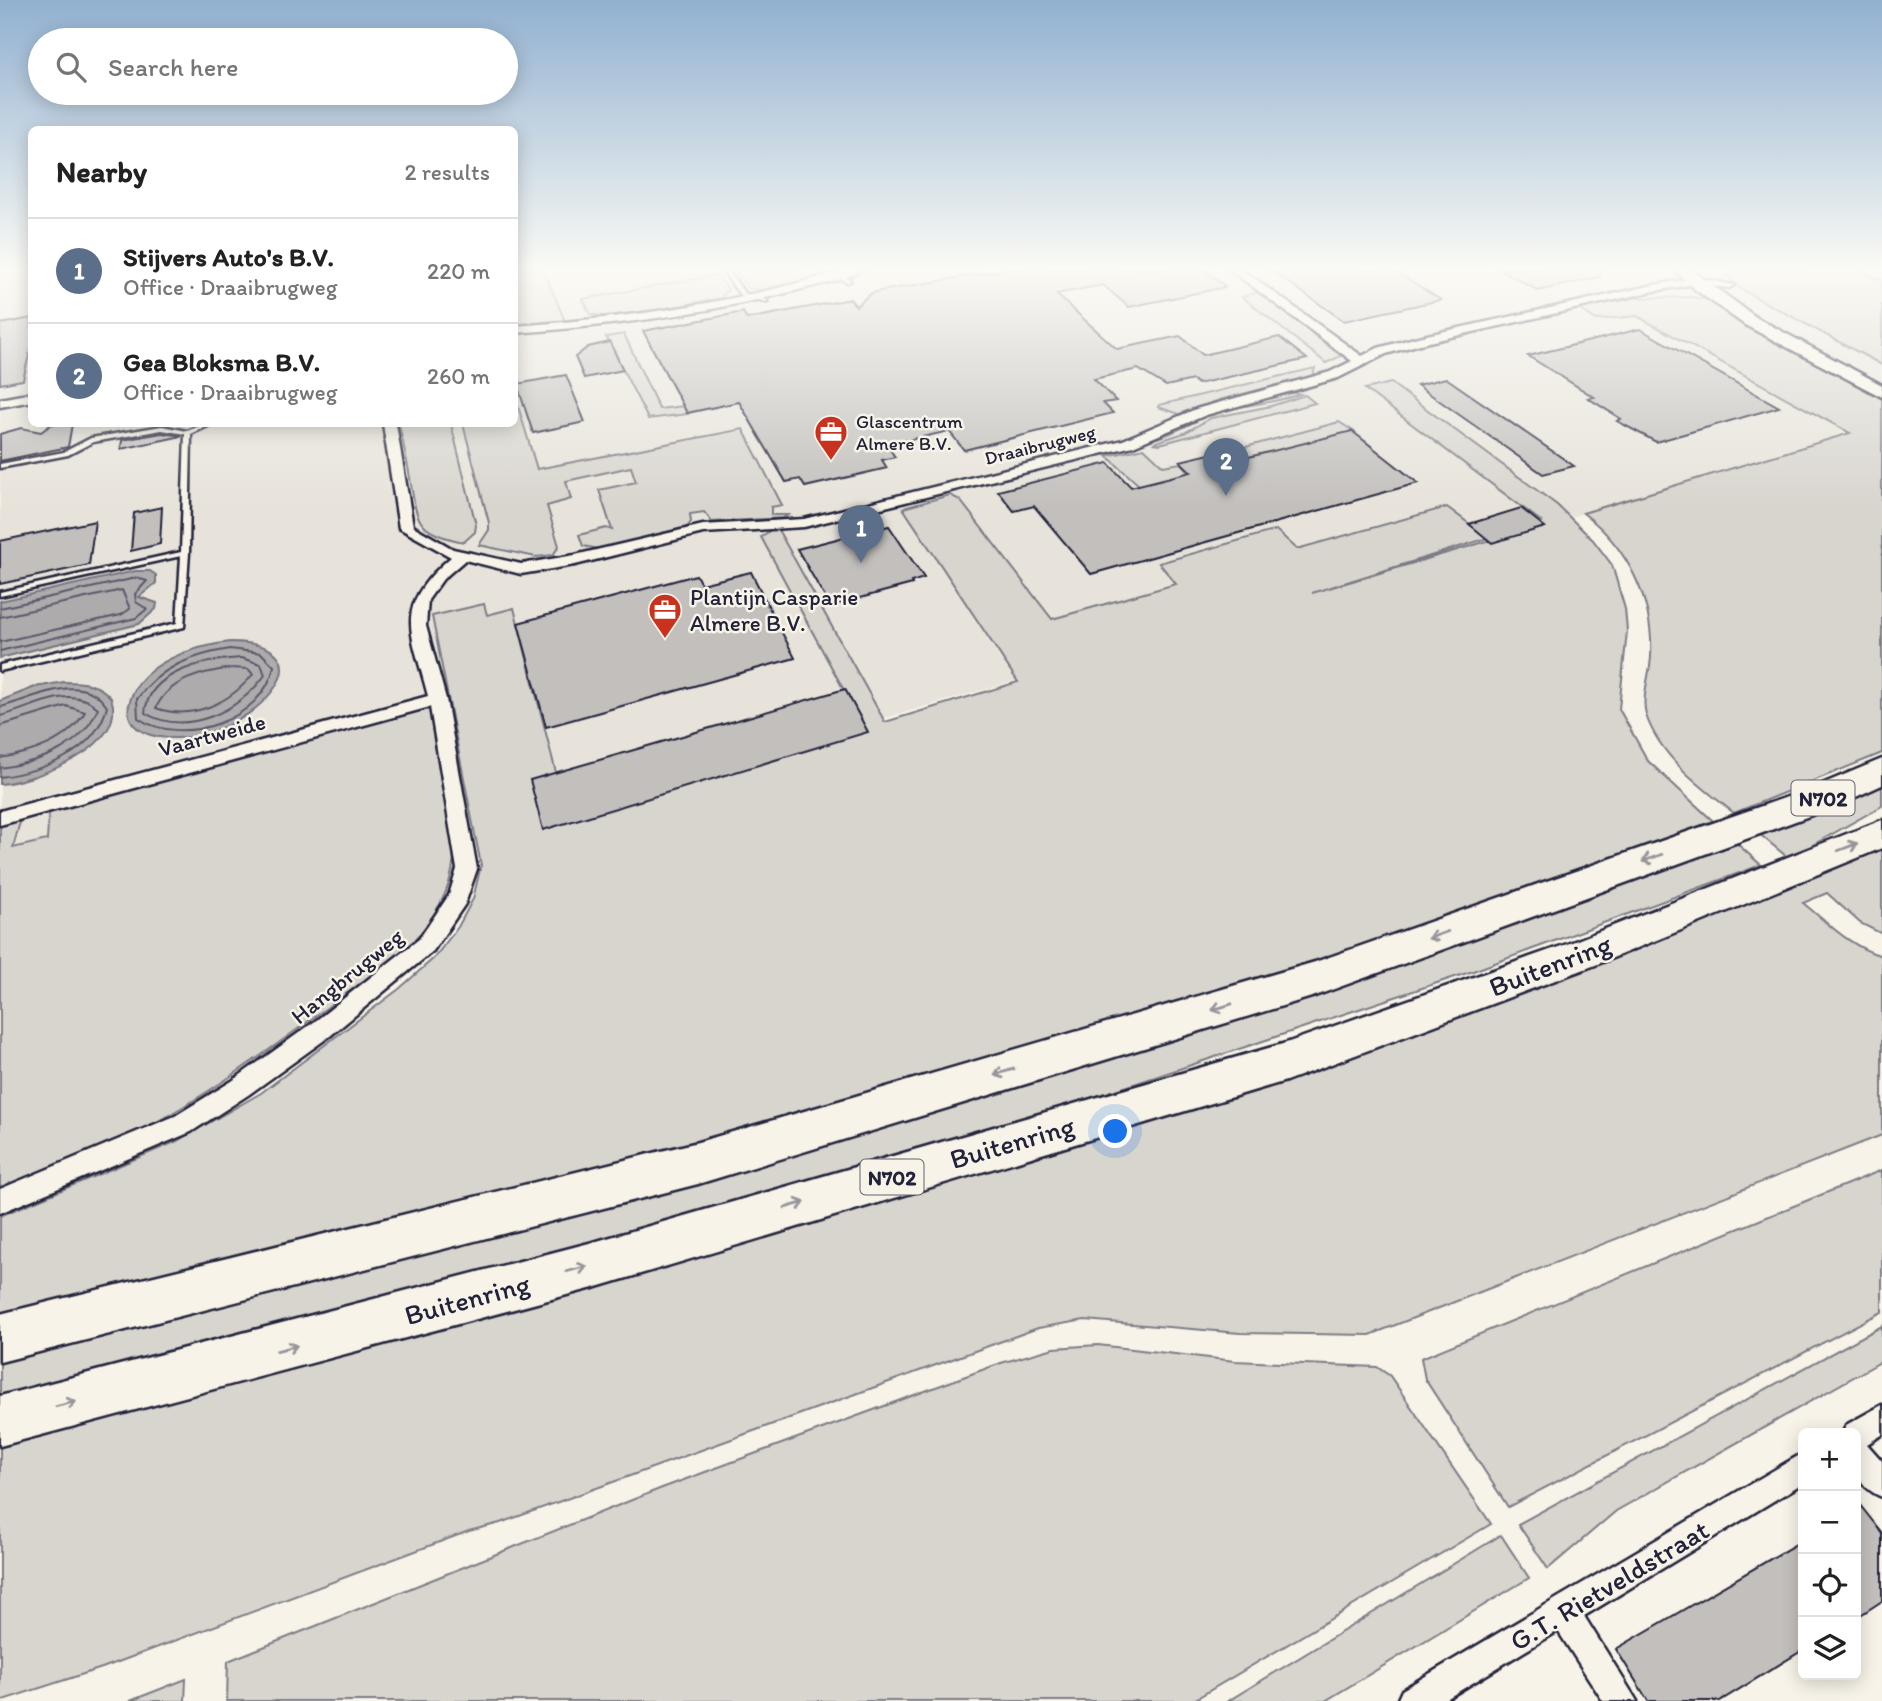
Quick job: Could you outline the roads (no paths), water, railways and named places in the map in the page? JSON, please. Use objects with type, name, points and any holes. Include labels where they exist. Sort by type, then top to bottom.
[{"type":"highway","name":"N702","points":[[0,1338],[712,1160],[1314,979],[1822,798],[1882,771]]},
{"type":"highway","name":"Buitenring","points":[[0,1421],[597,1264],[1286,1062],[1580,956],[1882,834]]},
{"type":"main road","points":[[1801,348],[1882,392]]},
{"type":"main road","points":[[1833,348],[1882,374]]},
{"type":"street","points":[[1344,348],[1360,360]]},
{"type":"street","name":"Draaibrugweg","points":[[389,427],[406,528],[422,539],[461,555],[520,569],[550,565],[703,529],[804,523],[1128,443],[1201,412],[1334,375],[1353,367],[1360,360],[1395,348]]},
{"type":"street","points":[[0,403],[28,398]]},
{"type":"street","name":"Hangbrugweg","points":[[0,1201],[183,1124],[240,1088],[322,1029],[426,945],[458,898],[467,869],[437,699],[418,626],[420,600],[438,576],[461,555]]},
{"type":"street","name":"Vaartweide","points":[[0,818],[437,699]]},
{"type":"street","points":[[1861,1432],[1882,1419]]},
{"type":"street","points":[[1861,1458],[1882,1483]]},
{"type":"street","name":"G.T. Rietveldstraat","points":[[1413,1701],[1564,1613],[1798,1470]]},
{"type":"street","points":[[1564,1613],[1621,1701]]},
{"type":"lane","points":[[0,466],[66,454],[92,440],[162,428],[188,433],[202,427]]},
{"type":"lane","points":[[0,668],[181,625],[188,433]]},
{"type":"lane","points":[[0,594],[185,553]]},
{"type":"water","points":[[135,571],[150,571],[156,575],[156,583],[139,597],[157,603],[156,609],[139,624],[0,658],[0,601]]},
{"type":"water","points":[[230,642],[263,647],[279,658],[281,674],[272,692],[254,709],[230,724],[203,735],[158,737],[143,732],[133,723],[129,704],[136,687],[145,676],[157,666],[186,652]]},
{"type":"water","points":[[64,682],[96,686],[111,698],[113,716],[106,732],[93,746],[55,768],[0,784],[0,701],[35,687]]},
{"type":"place","name":"Glascentrum Almere B.V.","points":[[831,462]]},
{"type":"place","name":"Gea Bloksma B.V.","points":[[1226,496]]},
{"type":"place","name":"Stijvers Auto's B.V.","points":[[861,563]]},
{"type":"place","name":"Plantijn Casparie Almere B.V.","points":[[665,640]]}]
